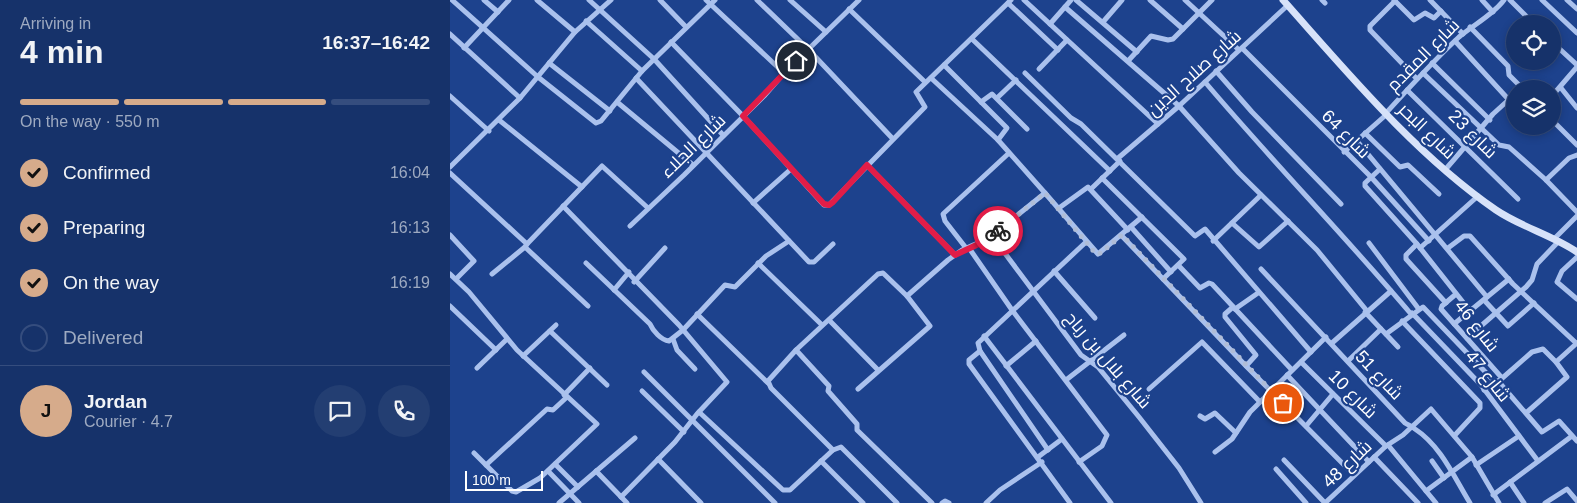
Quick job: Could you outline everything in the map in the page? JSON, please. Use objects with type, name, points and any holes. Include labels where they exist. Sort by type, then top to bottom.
[{"type":"street","points":[[452,0],[538,77],[594,122],[599,123],[636,78],[711,1],[784,73]]},
{"type":"street","points":[[484,0],[498,12]]},
{"type":"street","points":[[464,48],[509,0]]},
{"type":"street","points":[[537,0],[575,32]]},
{"type":"street","points":[[589,0],[654,59],[723,135]]},
{"type":"street","points":[[450,167],[489,131],[520,98],[575,32],[611,0]]},
{"type":"street","points":[[660,0],[686,27]]},
{"type":"street","points":[[757,0],[808,49],[893,139]]},
{"type":"street","points":[[790,0],[826,32]]},
{"type":"street","points":[[1024,0],[1158,124]]},
{"type":"street","points":[[1050,24],[1071,0]]},
{"type":"street","points":[[1076,0],[1137,52]]},
{"type":"street","points":[[1102,22],[1122,0]]},
{"type":"street","points":[[1150,0],[1183,29]]},
{"type":"street","name":"شارع 64","points":[[1185,0],[1240,49],[1371,177],[1429,240]]},
{"type":"street","points":[[1128,62],[1153,35],[1170,40],[1212,0]]},
{"type":"street","points":[[1482,0],[1493,12]]},
{"type":"street","name":"شارع المقدم","points":[[1344,152],[1386,113],[1455,41],[1470,27],[1493,12],[1504,0]]},
{"type":"street","points":[[1510,0],[1525,15]]},
{"type":"street","points":[[1542,0],[1576,29]]},
{"type":"street","points":[[1568,0],[1577,9]]},
{"type":"street","name":"شارع الجلاء","points":[[630,226],[706,153],[856,1]]},
{"type":"street","points":[[1418,79],[1369,28],[1394,1],[1414,20],[1425,13],[1434,18],[1441,11]]},
{"type":"street","points":[[1432,1],[1463,34]]},
{"type":"street","points":[[671,42],[826,206],[833,202],[926,106],[916,94],[926,82],[1009,2],[1058,50]]},
{"type":"street","name":"شارع صلاح الدين","points":[[1091,189],[1110,171],[1118,160],[1205,82],[1285,3]]},
{"type":"street","name":"شارع البحر","points":[[1285,3],[1386,113],[1445,170],[1503,214],[1557,240],[1577,252]]},
{"type":"street","points":[[1066,7],[1179,106],[1261,195],[1334,268],[1366,312],[1398,347]]},
{"type":"street","points":[[849,9],[926,82]]},
{"type":"street","points":[[586,21],[642,72]]},
{"type":"street","points":[[1470,27],[1508,67],[1510,75],[1515,80]]},
{"type":"street","points":[[450,34],[520,98]]},
{"type":"street","points":[[972,39],[1110,171]]},
{"type":"street","points":[[1039,70],[1067,40]]},
{"type":"street","points":[[1455,41],[1506,97]]},
{"type":"street","points":[[1561,51],[1577,66],[1561,88],[1577,108]]},
{"type":"street","points":[[549,63],[610,111]]},
{"type":"street","points":[[1432,63],[1490,120]]},
{"type":"street","points":[[944,65],[1007,128],[998,140]]},
{"type":"street","points":[[1216,71],[1252,112],[1341,204]]},
{"type":"street","points":[[1025,73],[1071,118],[1079,122],[1195,236],[1205,229],[1213,241],[1311,352]]},
{"type":"street","points":[[1423,73],[1499,145],[1509,147],[1546,180],[1577,212]]},
{"type":"street","points":[[636,78],[812,263],[833,244]]},
{"type":"street","points":[[931,78],[998,140],[1059,208],[1086,242],[1099,254],[1142,216]]},
{"type":"street","points":[[997,98],[1016,80]]},
{"type":"street","name":"شارع 47","points":[[1205,82],[1259,145],[1359,252],[1391,291],[1484,390],[1538,461]]},
{"type":"street","name":"شارع 23","points":[[1407,90],[1518,199]]},
{"type":"street","points":[[981,102],[991,94],[1027,129]]},
{"type":"street","points":[[450,96],[489,131]]},
{"type":"street","points":[[618,102],[693,165]]},
{"type":"street","points":[[1445,170],[1506,103]]},
{"type":"street","points":[[499,120],[582,187]]},
{"type":"street","points":[[1561,129],[1577,145]]},
{"type":"street","points":[[1365,134],[1400,167],[1408,166],[1439,194]]},
{"type":"street","points":[[1357,140],[1448,248],[1506,324],[1510,326],[1534,303]]},
{"type":"street","points":[[1009,153],[943,214],[945,221],[1107,435],[1107,440],[1102,446],[1079,462]]},
{"type":"street","points":[[1546,180],[1569,158],[1577,155]]},
{"type":"street","points":[[867,165],[955,255]]},
{"type":"street","points":[[492,274],[526,246],[601,167],[605,167],[648,208]]},
{"type":"street","points":[[753,203],[791,168]]},
{"type":"street","points":[[1380,169],[1365,186],[1419,246],[1470,311]]},
{"type":"street","points":[[450,173],[452,180],[526,246],[588,306]]},
{"type":"street","points":[[1102,178],[1184,258],[1184,261],[1163,279]]},
{"type":"street","points":[[1059,208],[1086,186],[1171,272]]},
{"type":"street","points":[[907,296],[955,255],[992,236],[1045,193]]},
{"type":"street","points":[[1213,241],[1261,195]]},
{"type":"street","points":[[1446,303],[1406,258],[1406,255],[1429,240],[1478,196]]},
{"type":"street","points":[[563,206],[629,272],[634,282],[683,330],[727,380],[726,384],[699,412],[684,432],[621,497]]},
{"type":"street","points":[[1467,338],[1532,280],[1537,264],[1577,216]]},
{"type":"street","points":[[1232,223],[1259,247],[1288,221]]},
{"type":"street","points":[[450,235],[474,261],[452,276],[473,296],[523,356],[597,426],[548,471],[514,492],[474,453]]},
{"type":"street","points":[[1122,235],[1246,366],[1354,475]]},
{"type":"street","points":[[1448,248],[1468,235],[1509,279],[1576,343],[1556,362]]},
{"type":"street","name":"شارع بلال بن رباح","points":[[992,236],[1081,355],[1098,367],[1179,468],[1201,503]]},
{"type":"street","points":[[586,263],[665,341],[673,339],[683,330],[723,287],[727,284],[735,287],[758,263],[789,241]]},
{"type":"street","points":[[1048,450],[980,351],[978,342],[1086,242]]},
{"type":"street","points":[[1368,244],[1420,307],[1498,380],[1542,432],[1559,421],[1577,441]]},
{"type":"street","points":[[634,282],[665,248]]},
{"type":"street","points":[[1577,257],[1562,271],[1557,282],[1577,299]]},
{"type":"street","points":[[758,263],[822,325]]},
{"type":"street","points":[[1179,266],[1200,288],[1210,283],[1292,370]]},
{"type":"street","name":"شارع 51","points":[[1261,269],[1411,426],[1434,446],[1453,472],[1470,503]]},
{"type":"street","points":[[1054,271],[1095,318]]},
{"type":"street","points":[[614,290],[629,272]]},
{"type":"street","points":[[768,384],[796,350],[880,272],[907,296],[930,326],[858,389]]},
{"type":"street","points":[[1454,324],[1509,279]]},
{"type":"street","points":[[1332,343],[1391,291]]},
{"type":"street","points":[[1246,366],[1256,355],[1224,314],[1258,292]]},
{"type":"street","name":"شارع 46","points":[[1456,294],[1441,309],[1467,338],[1498,380]]},
{"type":"street","points":[[450,306],[496,350]]},
{"type":"street","points":[[1386,334],[1420,307]]},
{"type":"street","points":[[697,314],[833,450]]},
{"type":"street","points":[[828,320],[878,370]]},
{"type":"street","points":[[1402,321],[1480,404],[1480,408],[1455,436],[1472,458],[1499,503]]},
{"type":"street","points":[[523,356],[556,325]]},
{"type":"street","points":[[1348,361],[1381,329]]},
{"type":"street","points":[[550,330],[607,385]]},
{"type":"street","points":[[1066,380],[1124,335]]},
{"type":"street","points":[[984,336],[1110,503]]},
{"type":"street","points":[[1215,452],[1236,433],[1250,412],[1326,337]]},
{"type":"street","points":[[477,368],[507,339]]},
{"type":"street","points":[[673,339],[677,350],[694,369]]},
{"type":"street","points":[[1006,366],[1036,341]]},
{"type":"street","points":[[1149,389],[1202,342],[1260,402]]},
{"type":"street","points":[[1484,390],[1531,353],[1540,349],[1544,350],[1556,362],[1567,378],[1526,413]]},
{"type":"street","points":[[796,350],[829,386],[828,391],[857,424],[857,430],[932,503]]},
{"type":"street","points":[[980,351],[969,360],[969,364],[1070,503]]},
{"type":"street","name":"شارع 10","points":[[1301,362],[1387,446],[1436,503]]},
{"type":"street","points":[[486,465],[547,409],[553,410],[590,368]]},
{"type":"street","points":[[644,372],[775,503]]},
{"type":"street","points":[[1287,375],[1369,462]]},
{"type":"street","points":[[642,391],[684,432]]},
{"type":"street","points":[[1306,426],[1333,394]]},
{"type":"street","name":"شارع 48","points":[[1325,503],[1374,457],[1399,439],[1431,409],[1455,436]]},
{"type":"street","points":[[699,412],[784,491],[790,490],[833,450],[841,447],[898,503]]},
{"type":"street","points":[[1200,416],[1205,419],[1215,413],[1236,433]]},
{"type":"street","points":[[1476,465],[1519,436]]},
{"type":"street","points":[[1493,495],[1572,436]]},
{"type":"street","points":[[560,503],[635,438]]},
{"type":"street","points":[[986,503],[1062,440]]},
{"type":"street","points":[[1374,457],[1418,503]]},
{"type":"street","points":[[1426,491],[1472,458]]},
{"type":"street","points":[[658,459],[701,503]]},
{"type":"street","points":[[1284,460],[1325,503]]},
{"type":"street","points":[[821,461],[863,503]]},
{"type":"street","points":[[1432,461],[1444,478]]},
{"type":"street","points":[[555,464],[578,486]]},
{"type":"street","points":[[1276,469],[1306,503]]},
{"type":"street","points":[[548,471],[579,503]]},
{"type":"street","points":[[596,471],[627,503]]},
{"type":"street","points":[[1510,482],[1524,503]]},
{"type":"street","points":[[1545,503],[1566,489],[1577,501]]},
{"type":"street","points":[[1554,496],[1558,503]]},
{"type":"street","points":[[942,503],[945,501],[949,503]]},
{"type":"way so far","points":[[998,231],[1045,193],[1096,254],[1101,253],[1122,235],[1283,403]]},
{"type":"route","points":[[796,61],[743,116],[826,206],[833,202],[867,165],[955,255],[966,248],[983,242],[998,231]]}]
